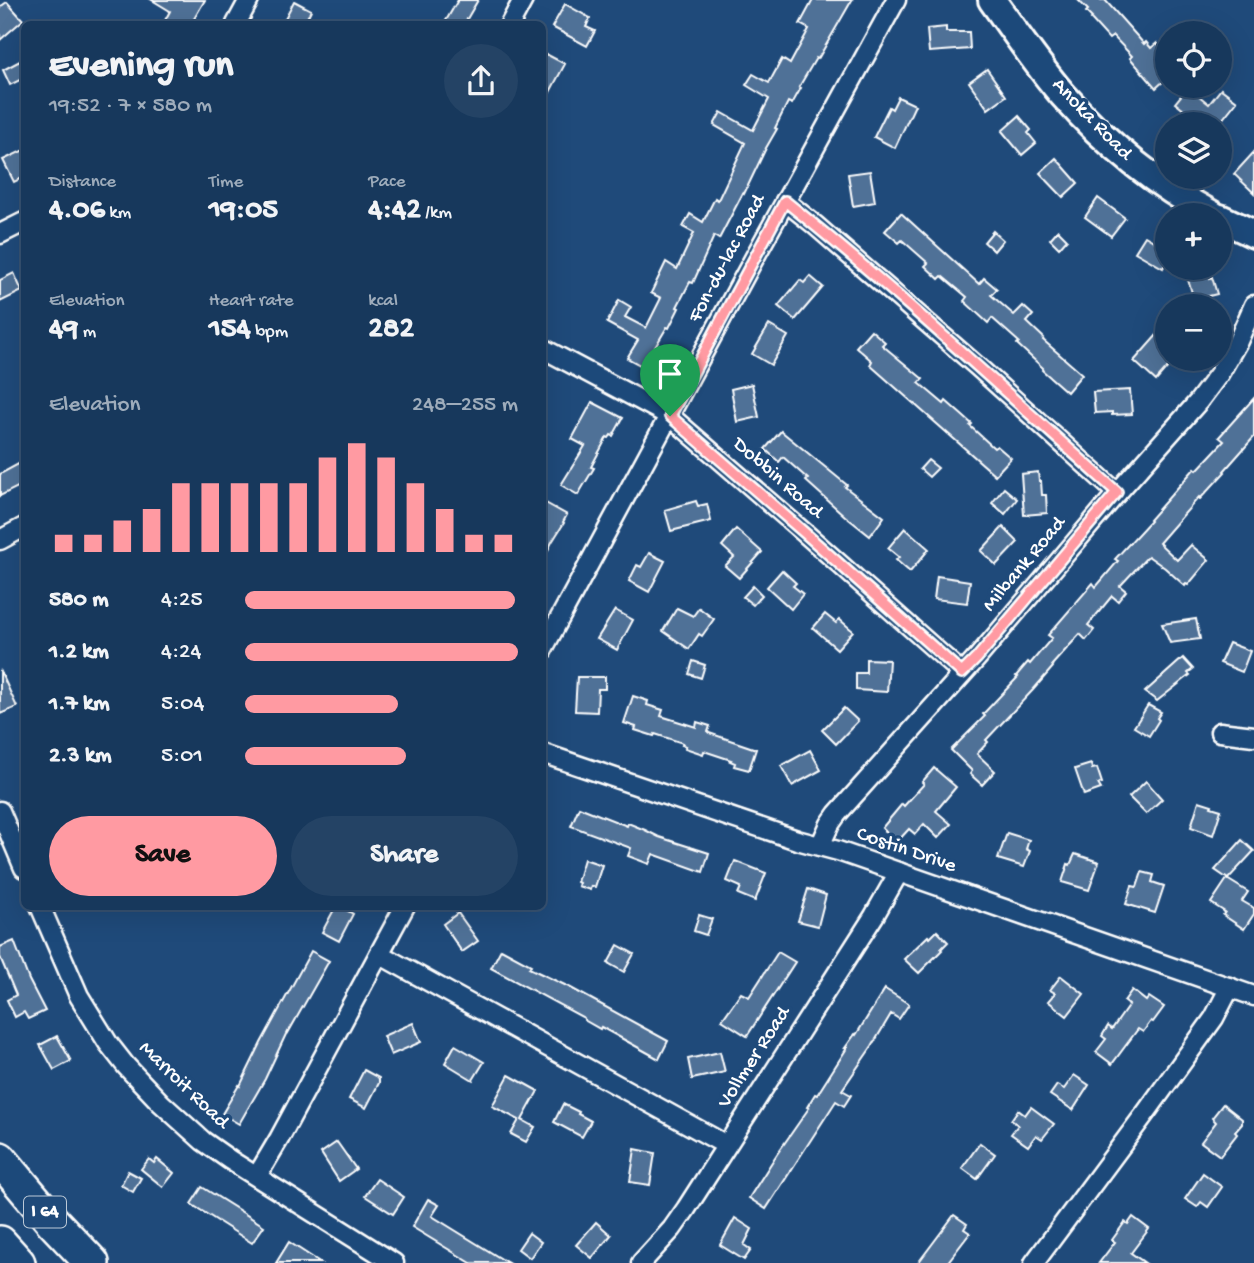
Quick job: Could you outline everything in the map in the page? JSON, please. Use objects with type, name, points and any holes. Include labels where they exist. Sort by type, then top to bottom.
[{"type":"highway","name":"I 64","points":[[0,1159],[92,1263]]},
{"type":"highway","name":"I 64","points":[[0,1242],[18,1263]]},
{"type":"street","points":[[238,21],[249,0]]},
{"type":"street","points":[[512,21],[523,0]]},
{"type":"street","name":"Fon-du-lac Road","points":[[546,644],[896,0]]},
{"type":"street","name":"Anoka Road","points":[[992,0],[1033,57],[1093,127],[1135,165],[1193,203]]},
{"type":"street","points":[[785,201],[1117,492]]},
{"type":"street","points":[[0,234],[21,224]]},
{"type":"street","points":[[1232,224],[1254,234]]},
{"type":"street","name":"Milbank Road","points":[[820,846],[837,814],[977,658],[1117,492],[1198,402],[1219,374],[1254,305]]},
{"type":"street","name":"Dobbin Road","points":[[546,350],[670,416],[962,673]]},
{"type":"street","points":[[0,540],[21,529]]},
{"type":"street","points":[[1220,732],[1254,736]]},
{"type":"street","name":"Costin Drive","points":[[546,754],[899,872],[1254,996]]},
{"type":"street","points":[[0,811],[21,861]]},
{"type":"street","name":"Vollmer Road","points":[[641,1263],[672,1229],[874,916],[899,872]]},
{"type":"street","name":"Marroit Road","points":[[42,910],[79,996],[114,1051],[152,1094],[203,1141],[394,1263]]},
{"type":"street","points":[[257,1176],[403,910]]},
{"type":"street","points":[[379,954],[726,1145]]},
{"type":"street","points":[[1034,1263],[1214,1018],[1230,987]]},
{"type":"building","points":[[152,0],[205,0],[193,21],[165,21],[170,11]]},
{"type":"building","points":[[458,0],[478,0],[466,21],[446,21]]},
{"type":"building","points":[[813,0],[852,0],[799,87],[801,88],[792,104],[788,102],[744,194],[719,239],[714,236],[693,283],[690,282],[669,328],[667,327],[654,349],[657,351],[647,369],[627,358],[638,340],[607,323],[619,300],[631,307],[625,317],[646,328],[661,298],[651,293],[666,262],[677,269],[694,233],[683,227],[690,214],[703,222],[715,198],[718,200],[745,143],[714,125],[721,112],[753,130],[769,99],[746,85],[753,74],[769,83],[782,59],[790,64],[809,29],[800,24]]},
{"type":"building","points":[[1078,0],[1105,0],[1144,44],[1146,42],[1151,48],[1155,45],[1155,87],[1130,58],[1132,56],[1113,36],[1109,39],[1091,19],[1086,12],[1088,10]]},
{"type":"building","points":[[294,1],[311,10],[306,21],[284,21]]},
{"type":"building","points":[[7,2],[23,20],[0,40],[0,7]]},
{"type":"building","points":[[565,4],[590,18],[586,27],[595,31],[587,46],[552,27]]},
{"type":"building","points":[[946,27],[946,32],[969,32],[970,49],[929,52],[927,29]]},
{"type":"building","points":[[546,54],[565,64],[546,100]]},
{"type":"building","points":[[20,61],[21,80],[10,85],[3,70]]},
{"type":"building","points":[[987,69],[1006,96],[988,109],[969,82]]},
{"type":"building","points":[[898,97],[915,105],[895,148],[874,137],[889,107],[892,109]]},
{"type":"building","points":[[1232,97],[1237,101],[1228,112],[1187,112],[1175,103],[1179,98],[1202,98],[1209,104],[1214,98]]},
{"type":"building","points":[[1019,116],[1031,130],[1028,133],[1036,143],[1022,155],[1002,131]]},
{"type":"building","points":[[21,151],[21,178],[14,182],[3,160]]},
{"type":"building","points":[[1254,152],[1254,193],[1234,174]]},
{"type":"building","points":[[1056,158],[1078,183],[1063,197],[1040,173]]},
{"type":"building","points":[[870,171],[875,202],[853,206],[848,174]]},
{"type":"building","points":[[1098,198],[1125,218],[1111,236],[1085,217]]},
{"type":"building","points":[[901,213],[979,284],[984,278],[997,289],[991,295],[1014,315],[1023,306],[1033,315],[1027,322],[1082,374],[1067,392],[992,318],[988,323],[964,301],[967,297],[942,276],[939,279],[925,266],[928,263],[902,240],[899,243],[885,231]]},
{"type":"building","points":[[1058,230],[1067,239],[1059,248],[1050,239]]},
{"type":"building","points":[[993,231],[1003,240],[994,251],[984,242]]},
{"type":"building","points":[[1145,236],[1155,242],[1155,263],[1135,252]]},
{"type":"building","points":[[14,273],[21,292],[0,302],[0,280]]},
{"type":"building","points":[[810,276],[823,287],[795,320],[778,306],[800,280],[804,283]]},
{"type":"building","points":[[1188,280],[1213,280],[1217,294],[1192,294]]},
{"type":"building","points":[[769,325],[788,336],[771,365],[752,354]]},
{"type":"building","points":[[871,330],[885,342],[882,345],[923,379],[919,383],[944,404],[946,401],[994,448],[997,446],[1011,458],[995,475],[870,365],[872,361],[856,347]]},
{"type":"building","points":[[1155,337],[1155,371],[1165,371],[1156,381],[1134,361]]},
{"type":"building","points":[[752,384],[759,417],[737,422],[731,389]]},
{"type":"building","points":[[1130,390],[1132,414],[1095,413],[1093,392]]},
{"type":"building","points":[[1254,398],[1254,437],[1159,543],[1177,560],[1191,545],[1209,560],[1185,586],[1148,556],[1120,586],[1126,591],[1118,601],[1112,596],[1088,625],[1094,630],[1086,640],[1080,634],[986,740],[988,742],[977,754],[995,771],[982,785],[951,750],[985,716],[983,714],[1018,677],[1016,676],[1028,662],[1030,664],[1052,638],[1048,635],[1093,583],[1096,587],[1118,561],[1115,559],[1149,520],[1195,468],[1197,470],[1224,441],[1219,437]]},
{"type":"building","points":[[592,402],[623,418],[613,436],[607,437],[591,467],[594,468],[578,495],[561,485],[585,446],[572,439]]},
{"type":"building","points":[[781,431],[884,517],[870,536],[806,481],[808,479],[783,457],[779,462],[765,449]]},
{"type":"building","points":[[928,460],[938,468],[929,477],[920,469]]},
{"type":"building","points":[[21,463],[21,486],[0,496],[0,474]]},
{"type":"building","points":[[1038,472],[1042,495],[1046,495],[1047,513],[1024,515],[1021,474]]},
{"type":"building","points":[[1004,488],[1017,499],[1005,514],[992,503]]},
{"type":"building","points":[[696,501],[698,506],[707,504],[711,521],[671,531],[665,510]]},
{"type":"building","points":[[546,503],[567,515],[546,554]]},
{"type":"building","points":[[1003,527],[1018,542],[996,565],[981,551]]},
{"type":"building","points":[[905,528],[929,549],[910,572],[896,560],[899,557],[888,548]]},
{"type":"building","points":[[736,529],[762,552],[739,578],[725,566],[734,557],[722,546]]},
{"type":"building","points":[[649,553],[665,561],[649,592],[629,581],[637,565],[641,567]]},
{"type":"building","points":[[782,570],[796,583],[793,586],[803,594],[791,609],[767,587]]},
{"type":"building","points":[[937,576],[970,581],[967,603],[934,599]]},
{"type":"building","points":[[753,586],[762,595],[753,605],[743,597]]},
{"type":"building","points":[[677,608],[693,616],[699,608],[714,619],[689,649],[663,631]]},
{"type":"building","points":[[615,610],[633,620],[617,650],[597,639]]},
{"type":"building","points":[[825,614],[836,623],[839,619],[853,631],[837,649],[813,628]]},
{"type":"building","points":[[1196,619],[1200,639],[1170,643],[1162,624]]},
{"type":"building","points":[[1229,643],[1250,651],[1242,672],[1220,663]]},
{"type":"building","points":[[1183,658],[1193,669],[1188,673],[1190,675],[1157,701],[1145,692]]},
{"type":"building","points":[[866,659],[889,660],[887,692],[856,690],[856,673],[866,673]]},
{"type":"building","points":[[693,661],[705,665],[701,678],[689,674]]},
{"type":"building","points":[[0,670],[17,707],[0,714]]},
{"type":"building","points":[[577,677],[605,677],[605,689],[598,689],[597,712],[575,711]]},
{"type":"building","points":[[633,696],[648,701],[647,705],[663,710],[661,716],[696,727],[697,722],[710,726],[709,733],[756,749],[749,770],[734,766],[735,763],[731,760],[685,748],[683,743],[635,730],[636,727],[624,723]]},
{"type":"building","points":[[1148,705],[1161,712],[1149,736],[1134,727]]},
{"type":"building","points":[[844,708],[858,721],[836,744],[822,730]]},
{"type":"building","points":[[810,750],[821,770],[792,786],[781,766]]},
{"type":"building","points":[[1091,764],[1092,769],[1097,768],[1102,783],[1098,784],[1101,789],[1084,795],[1075,769]]},
{"type":"building","points":[[934,768],[956,787],[936,811],[951,824],[938,838],[924,824],[915,834],[909,829],[897,842],[882,828],[902,804],[904,806],[924,784],[922,782]]},
{"type":"building","points":[[1146,781],[1162,799],[1146,814],[1129,797]]},
{"type":"building","points":[[1199,801],[1221,810],[1213,835],[1191,827]]},
{"type":"building","points":[[579,807],[709,853],[703,872],[653,854],[649,864],[628,856],[631,848],[571,826]]},
{"type":"building","points":[[1007,833],[1029,840],[1026,849],[1030,851],[1024,867],[998,859]]},
{"type":"building","points":[[1242,840],[1254,851],[1228,879],[1215,870]]},
{"type":"building","points":[[1075,854],[1099,862],[1089,890],[1062,882],[1068,864],[1070,865]]},
{"type":"building","points":[[584,859],[602,865],[595,887],[591,886],[590,890],[578,886],[577,882]]},
{"type":"building","points":[[735,861],[766,873],[755,901],[738,894],[741,887],[727,881]]},
{"type":"building","points":[[1142,872],[1154,875],[1152,882],[1164,886],[1155,913],[1126,904],[1132,886],[1137,887]]},
{"type":"building","points":[[1227,879],[1248,892],[1242,901],[1254,908],[1254,914],[1244,929],[1211,903]]},
{"type":"building","points":[[808,889],[826,895],[818,926],[798,921]]},
{"type":"building","points":[[334,910],[346,910],[353,914],[339,941],[322,932]]},
{"type":"building","points":[[458,913],[478,941],[462,952],[443,924]]},
{"type":"building","points":[[699,915],[712,919],[706,935],[694,931]]},
{"type":"building","points":[[937,931],[948,942],[919,973],[904,959]]},
{"type":"building","points":[[14,941],[45,1011],[28,1019],[24,1012],[15,1017],[7,1000],[16,995],[0,957],[0,947]]},
{"type":"building","points":[[618,945],[634,954],[624,972],[608,963]]},
{"type":"building","points":[[501,949],[531,965],[529,968],[668,1041],[659,1059],[491,968]]},
{"type":"building","points":[[311,951],[329,961],[287,1032],[265,1079],[239,1124],[222,1114],[240,1086]]},
{"type":"building","points":[[778,952],[795,962],[747,1036],[722,1020],[741,993],[749,997]]},
{"type":"building","points":[[1061,976],[1084,994],[1067,1016],[1048,1001],[1055,993],[1050,990]]},
{"type":"building","points":[[885,989],[909,1004],[899,1019],[891,1014],[842,1090],[851,1095],[844,1106],[836,1101],[766,1209],[749,1198]]},
{"type":"building","points":[[1132,990],[1146,1001],[1149,997],[1164,1007],[1143,1032],[1138,1029],[1112,1064],[1096,1052],[1106,1039],[1102,1036],[1108,1026],[1112,1029],[1129,1005],[1124,1001]]},
{"type":"building","points":[[413,1023],[421,1042],[391,1055],[383,1036]]},
{"type":"building","points":[[57,1036],[71,1061],[54,1070],[40,1045]]},
{"type":"building","points":[[455,1045],[484,1062],[473,1080],[445,1063]]},
{"type":"building","points":[[720,1052],[725,1072],[692,1079],[688,1059]]},
{"type":"building","points":[[364,1070],[379,1078],[366,1108],[349,1099]]},
{"type":"building","points":[[509,1075],[538,1091],[522,1120],[535,1127],[526,1142],[511,1134],[519,1120],[492,1106]]},
{"type":"building","points":[[1074,1075],[1089,1085],[1073,1110],[1050,1095],[1057,1085],[1064,1089]]},
{"type":"building","points":[[563,1104],[591,1121],[582,1137],[554,1122]]},
{"type":"building","points":[[1223,1104],[1242,1119],[1242,1124],[1220,1156],[1201,1142],[1216,1122],[1212,1118]]},
{"type":"building","points":[[1031,1107],[1054,1124],[1042,1139],[1036,1135],[1028,1146],[1011,1134],[1018,1125],[1011,1120],[1018,1110],[1025,1115]]},
{"type":"building","points":[[337,1142],[356,1169],[339,1181],[321,1153]]},
{"type":"building","points":[[980,1143],[995,1154],[977,1179],[962,1168]]},
{"type":"building","points":[[635,1149],[655,1153],[650,1185],[630,1182]]},
{"type":"building","points":[[149,1159],[154,1163],[157,1159],[174,1173],[163,1187],[141,1169]]},
{"type":"building","points":[[128,1171],[141,1178],[133,1192],[121,1185]]},
{"type":"building","points":[[1203,1173],[1222,1187],[1208,1207],[1201,1202],[1197,1207],[1185,1199]]},
{"type":"building","points":[[377,1179],[404,1197],[393,1214],[365,1196]]},
{"type":"building","points":[[202,1187],[264,1226],[252,1243],[191,1204]]},
{"type":"building","points":[[428,1199],[439,1205],[432,1216],[508,1263],[471,1263],[412,1227]]},
{"type":"building","points":[[954,1215],[967,1224],[964,1229],[970,1233],[947,1263],[918,1263]]},
{"type":"building","points":[[1133,1217],[1149,1229],[1131,1253],[1145,1263],[1099,1263],[1115,1242],[1112,1240],[1125,1222],[1128,1224]]},
{"type":"building","points":[[735,1218],[752,1229],[744,1245],[751,1250],[744,1260],[720,1245]]},
{"type":"building","points":[[596,1222],[611,1235],[592,1258],[576,1245]]},
{"type":"building","points":[[529,1233],[541,1242],[530,1258],[518,1249]]},
{"type":"building","points":[[289,1242],[321,1263],[276,1263]]},
{"type":"route","points":[[785,201],[978,367],[1117,492],[962,673],[670,416],[785,201]]}]
